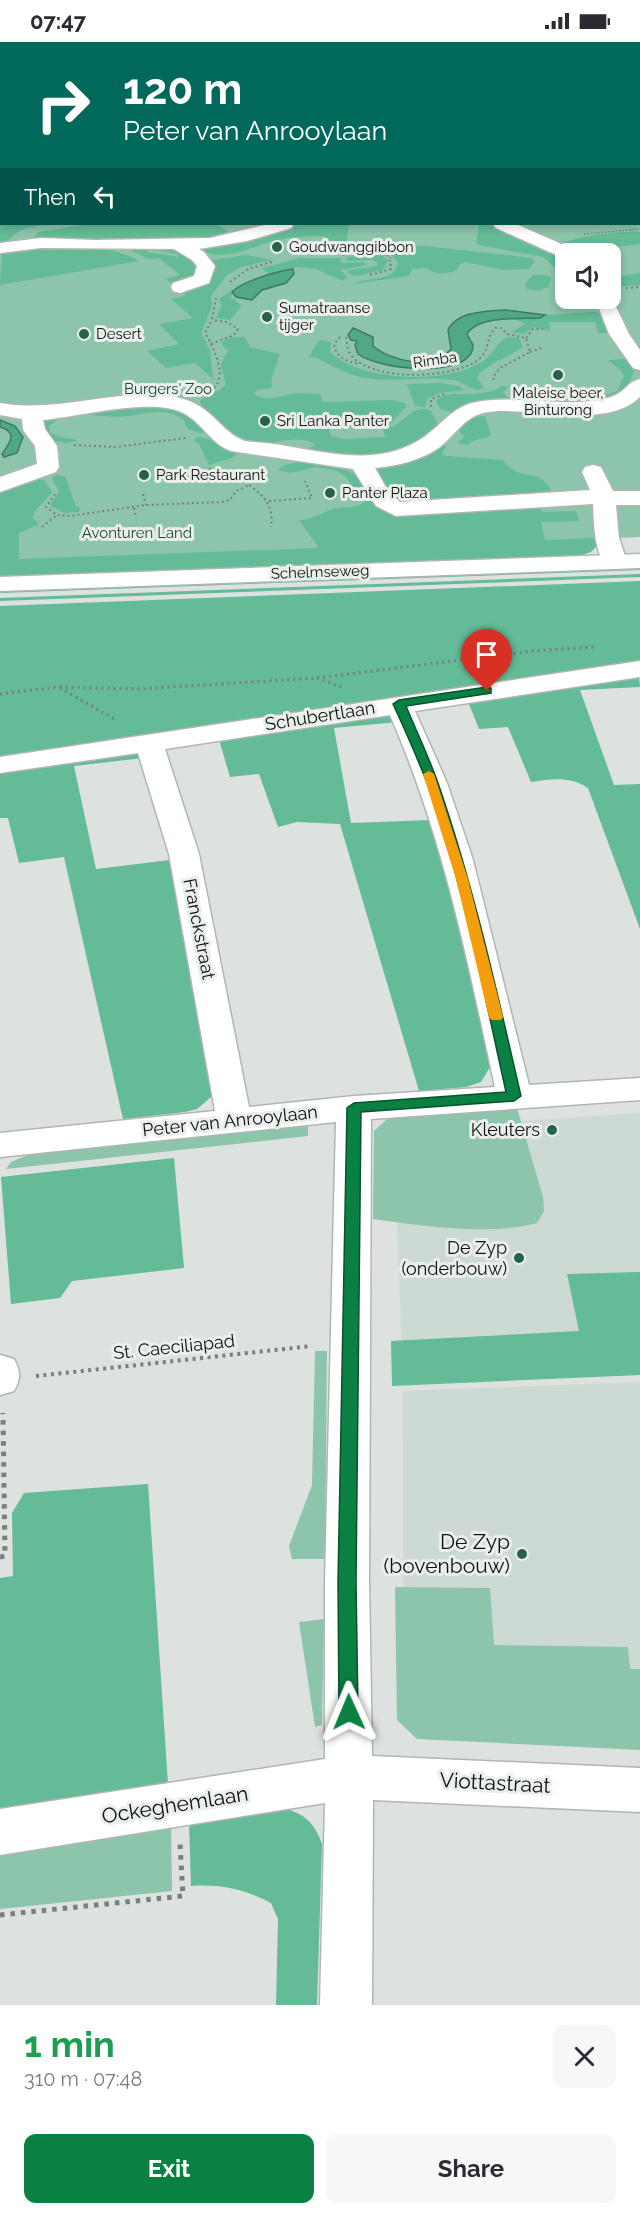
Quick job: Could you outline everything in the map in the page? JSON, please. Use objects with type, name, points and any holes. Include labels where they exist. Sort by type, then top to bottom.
[{"type":"street","points":[[0,248],[22,244],[178,244],[230,241],[282,225]]},
{"type":"street","points":[[505,225],[555,246]]},
{"type":"street","points":[[22,244],[22,237],[32,230],[56,226]]},
{"type":"street","points":[[178,244],[204,261],[206,266],[202,279],[180,287]]},
{"type":"street","points":[[609,309],[619,334],[640,363]]},
{"type":"street","points":[[0,409],[32,415],[141,402],[188,405],[205,417],[221,435],[234,444],[361,463],[383,460],[421,448],[439,436],[455,419],[470,410],[485,407],[569,410],[589,408],[638,391]]},
{"type":"street","points":[[0,485],[48,467],[46,446],[33,430],[32,415]]},
{"type":"street","points":[[361,463],[381,498],[389,507],[396,509],[478,501],[640,498]]},
{"type":"street","points":[[593,472],[604,497],[607,538],[615,562]]},
{"type":"street","name":"Schelmseweg","points":[[0,584],[640,561]]},
{"type":"street","name":"Schubertlaan","points":[[0,765],[640,669]]},
{"type":"street","points":[[399,704],[433,784],[462,879],[484,961],[514,1096]]},
{"type":"street","name":"Franckstraat","points":[[149,742],[184,854],[234,1120]]},
{"type":"street","name":"Peter van Anrooylaan","points":[[0,1145],[354,1108],[640,1089]]},
{"type":"street","points":[[346,2005],[349,1777],[347,1582],[354,1108]]},
{"type":"street","points":[[0,1370],[0,1380]]},
{"type":"street","name":"Viottastraat","points":[[349,1777],[640,1790]]},
{"type":"street","name":"Ockeghemlaan","points":[[0,1832],[349,1777]]},
{"type":"path","points":[[546,241],[579,234],[640,229]]},
{"type":"path","points":[[342,255],[380,253],[390,257],[393,265],[391,269],[370,275]]},
{"type":"path","points":[[227,285],[248,269],[275,261]]},
{"type":"path","points":[[220,379],[215,349],[206,336],[212,320],[216,297],[221,291]]},
{"type":"path","points":[[211,344],[234,335],[238,329],[227,322],[212,320]]},
{"type":"path","name":"Rimba","points":[[340,337],[334,344],[334,351],[343,360],[376,371],[396,374],[446,372],[463,368],[478,360],[489,345],[490,333],[495,328],[501,328],[507,334],[526,338]]},
{"type":"path","points":[[530,352],[526,338],[533,329],[543,329]]},
{"type":"path","points":[[346,338],[344,343],[348,352],[359,364]]},
{"type":"path","points":[[491,388],[493,377],[500,368],[544,347]]},
{"type":"path","name":"Rimba","points":[[450,392],[438,394],[430,403],[431,408],[455,419]]},
{"type":"path","points":[[46,446],[114,447],[221,435]]},
{"type":"path","points":[[42,527],[57,516],[146,505],[230,500],[236,491],[249,485],[268,467],[307,456]]},
{"type":"path","points":[[249,485],[269,501],[273,519],[272,527]]},
{"type":"path","points":[[143,494],[146,505]]},
{"type":"path","points":[[269,501],[302,500]]},
{"type":"path","points":[[134,508],[136,517]]},
{"type":"path","points":[[0,694],[57,687],[138,689],[316,678],[533,651],[598,646]]},
{"type":"path","points":[[57,687],[108,714],[149,742]]},
{"type":"path","name":"St. Caeciliapad","points":[[0,1380],[315,1346],[351,1345]]},
{"type":"path","points":[[0,1380],[3,1387],[5,1556],[0,1557]]},
{"type":"path","points":[[0,1915],[183,1896],[178,1804]]},
{"type":"shaded area","points":[[0,225],[50,225],[24,229],[0,244]]},
{"type":"shaded area","points":[[84,225],[219,225],[231,233],[226,238],[208,240],[32,241],[38,232]]},
{"type":"shaded area","points":[[295,225],[349,225],[346,244],[426,246],[532,258],[534,262],[529,269],[504,270],[465,262],[459,265],[457,270],[441,274],[426,268],[412,269],[409,276],[354,284],[391,274],[396,270],[398,263],[389,254],[378,251],[324,252],[325,236],[277,240],[225,255],[215,255],[196,247],[217,248]]},
{"type":"shaded area","points":[[479,225],[495,225],[555,250],[555,268],[543,257],[476,243]]},
{"type":"shaded area","points":[[640,232],[640,244],[621,246],[621,243],[565,243],[588,236]]},
{"type":"shaded area","points":[[162,247],[176,250],[201,266],[195,278],[173,284],[165,279],[180,275],[159,258],[149,259],[132,251],[135,248],[147,248],[148,252],[179,257],[177,254],[155,250]]},
{"type":"shaded area","points":[[15,248],[94,248],[125,254],[139,261],[0,285],[2,252]]},
{"type":"shaded area","points":[[247,255],[272,260],[241,267],[227,275],[211,296],[212,306],[201,333],[210,350],[213,379],[195,363],[166,368],[147,351],[179,344],[159,324],[193,318],[171,299],[186,296],[181,291],[210,260]]},
{"type":"shaded area","points":[[381,255],[388,260],[383,270],[356,276],[347,273],[349,270],[379,264],[372,260],[347,261],[347,257]]},
{"type":"shaded area","points":[[300,258],[342,258],[340,261],[342,263],[363,262],[368,265],[341,270],[347,278],[342,281],[316,269],[298,267],[269,274],[262,268]]},
{"type":"shaded area","points":[[293,269],[294,274],[286,283],[262,290],[252,300],[236,297],[232,292],[261,277]]},
{"type":"shaded area","points":[[640,273],[640,285],[621,286],[621,276]]},
{"type":"shaded area","points":[[533,275],[545,275],[551,278],[548,287],[538,291],[527,289],[525,284]]},
{"type":"shaded area","points":[[234,290],[231,297],[242,306],[230,320],[216,318],[222,305],[219,299]]},
{"type":"shaded area","points":[[506,310],[545,315],[540,318],[501,319],[473,328],[467,334],[473,345],[469,356],[458,363],[442,367],[423,369],[369,360],[358,354],[355,345],[357,341],[351,340],[348,335],[353,328],[373,337],[373,346],[390,356],[423,362],[443,356],[451,349],[448,330],[458,319],[473,313]]},
{"type":"shaded area","points":[[601,313],[609,333],[598,333],[595,322],[549,322],[550,331],[534,327],[524,334],[512,332],[525,324],[512,318],[540,318],[545,315]]},
{"type":"shaded area","points":[[232,337],[245,337],[250,347],[280,354],[271,381],[272,388],[257,390],[254,394],[259,397],[275,398],[302,393],[320,394],[323,402],[391,400],[405,403],[406,407],[391,423],[381,424],[378,417],[341,416],[327,423],[331,436],[344,439],[385,437],[383,429],[390,428],[412,412],[424,409],[431,411],[437,423],[437,429],[401,451],[363,459],[307,451],[315,444],[305,440],[246,444],[224,429],[203,409],[200,402],[205,396],[225,385],[221,366],[228,351],[222,345],[223,341]]},
{"type":"shaded area","points":[[509,337],[519,338],[523,347],[479,374],[477,378],[484,388],[476,390],[454,380],[431,378],[383,380],[360,377],[343,372],[317,358],[309,357],[319,340],[331,342],[330,352],[344,362],[362,369],[405,377],[427,377],[468,369],[487,358],[502,341]]},
{"type":"shaded area","points":[[608,360],[632,361],[633,371],[627,386],[605,399],[589,403],[586,401],[617,391],[624,376],[621,370]]},
{"type":"shaded area","points":[[440,383],[459,386],[464,390],[439,393],[427,399],[425,407],[415,406],[407,384]]},
{"type":"shaded area","points":[[502,386],[508,387],[503,392],[507,397],[530,404],[454,413],[440,409],[436,401],[448,395],[485,393]]},
{"type":"shaded area","points":[[162,406],[188,412],[209,433],[199,433],[187,428],[184,420],[176,415],[159,412],[116,417],[71,415],[63,417],[49,427],[50,432],[59,437],[78,440],[66,443],[49,440],[40,425],[45,419],[114,408]]},
{"type":"shaded area","points":[[485,416],[491,436],[470,442],[469,445],[457,443],[464,437],[456,428],[471,417]]},
{"type":"shaded area","points":[[0,420],[15,426],[23,437],[17,453],[4,457],[2,454],[10,442],[11,435],[6,429],[0,427]]},
{"type":"shaded area","points":[[195,438],[209,439],[222,447],[240,451],[232,458],[209,465],[198,442],[194,442]]},
{"type":"shaded area","points":[[436,445],[446,446],[442,454],[446,456],[503,460],[516,471],[542,479],[552,493],[409,503],[394,501],[381,483],[377,467]]},
{"type":"shaded area","points":[[304,461],[337,467],[352,473],[365,484],[381,508],[389,513],[539,503],[542,512],[576,511],[579,521],[541,522],[545,540],[595,538],[598,545],[591,552],[579,556],[0,578],[0,488],[32,478],[44,480],[52,492],[35,511],[33,518],[39,524],[19,533],[19,559],[319,548],[299,520],[312,518],[333,509],[357,506],[369,497],[364,491],[353,487],[346,477],[335,470],[316,467],[291,473],[278,470],[285,465]]},
{"type":"shaded area","points":[[57,475],[65,476],[76,507],[80,508],[79,512],[64,513],[50,505],[59,492],[52,478]]},
{"type":"shaded area","points":[[640,567],[640,570],[0,593],[0,590]]},
{"type":"shaded area","points":[[640,574],[640,577],[0,601],[0,598]]},
{"type":"shaded area","points":[[640,581],[640,663],[0,761],[0,606]]},
{"type":"shaded area","points":[[635,676],[639,678],[640,687],[580,690],[614,785],[640,784],[640,929],[588,788],[568,780],[531,782],[508,727],[479,729],[467,699]]},
{"type":"shaded area","points":[[386,711],[398,722],[334,728],[351,823],[432,820],[469,963],[490,1067],[481,1082],[466,1087],[419,1091],[340,824],[297,822],[278,827],[259,774],[230,777],[220,743],[222,740]]},
{"type":"shaded area","points":[[139,749],[143,758],[74,766],[96,869],[170,860],[212,1086],[211,1097],[197,1109],[123,1119],[64,857],[19,863],[8,818],[0,818],[0,770]]},
{"type":"shaded area","name":"De Zyp (onderbouw)","points":[[640,1113],[640,1375],[403,1381],[394,1141],[407,1129]]},
{"type":"shaded area","points":[[174,1158],[184,1268],[72,1281],[60,1298],[11,1304],[1,1177]]},
{"type":"shaded area","points":[[640,1272],[640,1375],[392,1386],[391,1341],[579,1331],[567,1274]]},
{"type":"shaded area","name":"De Zyp (bovenbouw)","points":[[640,1382],[640,1744],[404,1717],[403,1391]]},
{"type":"shaded area","points":[[148,1484],[168,1784],[0,1811],[0,1578],[13,1576],[12,1513],[24,1493]]},
{"type":"shaded area","points":[[282,1808],[308,1820],[316,1830],[322,1844],[317,2005],[276,2005],[278,1919],[271,1903],[232,1889],[191,1886],[189,1822]]},
{"type":"green space","name":"Burgers' Zoo","points":[[0,225],[640,225],[640,537],[0,561]]},
{"type":"green space","points":[[517,1108],[543,1197],[544,1211],[537,1223],[498,1229],[455,1229],[373,1219],[374,1131],[386,1120],[397,1116]]},
{"type":"green space","points":[[308,1124],[308,1136],[6,1169],[11,1162],[30,1154]]},
{"type":"green space","points":[[315,1351],[327,1351],[325,1559],[292,1559],[289,1546],[312,1485]]},
{"type":"green space","points":[[395,1587],[490,1588],[494,1645],[628,1647],[630,1669],[640,1669],[640,1750],[417,1739],[397,1720]]},
{"type":"green space","points":[[324,1619],[322,1725],[315,1727],[299,1622]]},
{"type":"green space","points":[[171,1825],[172,1891],[0,1909],[0,1852]]},
{"type":"slow traffic","points":[[429,774],[462,879],[496,1017]]},
{"type":"place","name":"Goudwanggibbon","points":[[277,247]]},
{"type":"place","name":"Sumatraanse tijger","points":[[267,317]]},
{"type":"place","name":"Desert","points":[[84,334]]},
{"type":"place","name":"Maleise beer, Binturong","points":[[558,375]]},
{"type":"place","name":"Sri Lanka Panter","points":[[265,421]]},
{"type":"place","name":"Park Restaurant","points":[[144,475]]},
{"type":"place","name":"Panter Plaza","points":[[330,493]]},
{"type":"place","name":"Kleuters","points":[[552,1130]]},
{"type":"place","name":"De Zyp (onderbouw)","points":[[519,1258]]},
{"type":"place","name":"De Zyp (bovenbouw)","points":[[522,1554]]},
{"type":"route","points":[[349,1712],[347,1582],[354,1108],[514,1096],[484,961],[462,879],[433,784],[399,704],[487,691]]},
{"type":"park label","name":"Avonturen Land","points":[[137,533]]}]
